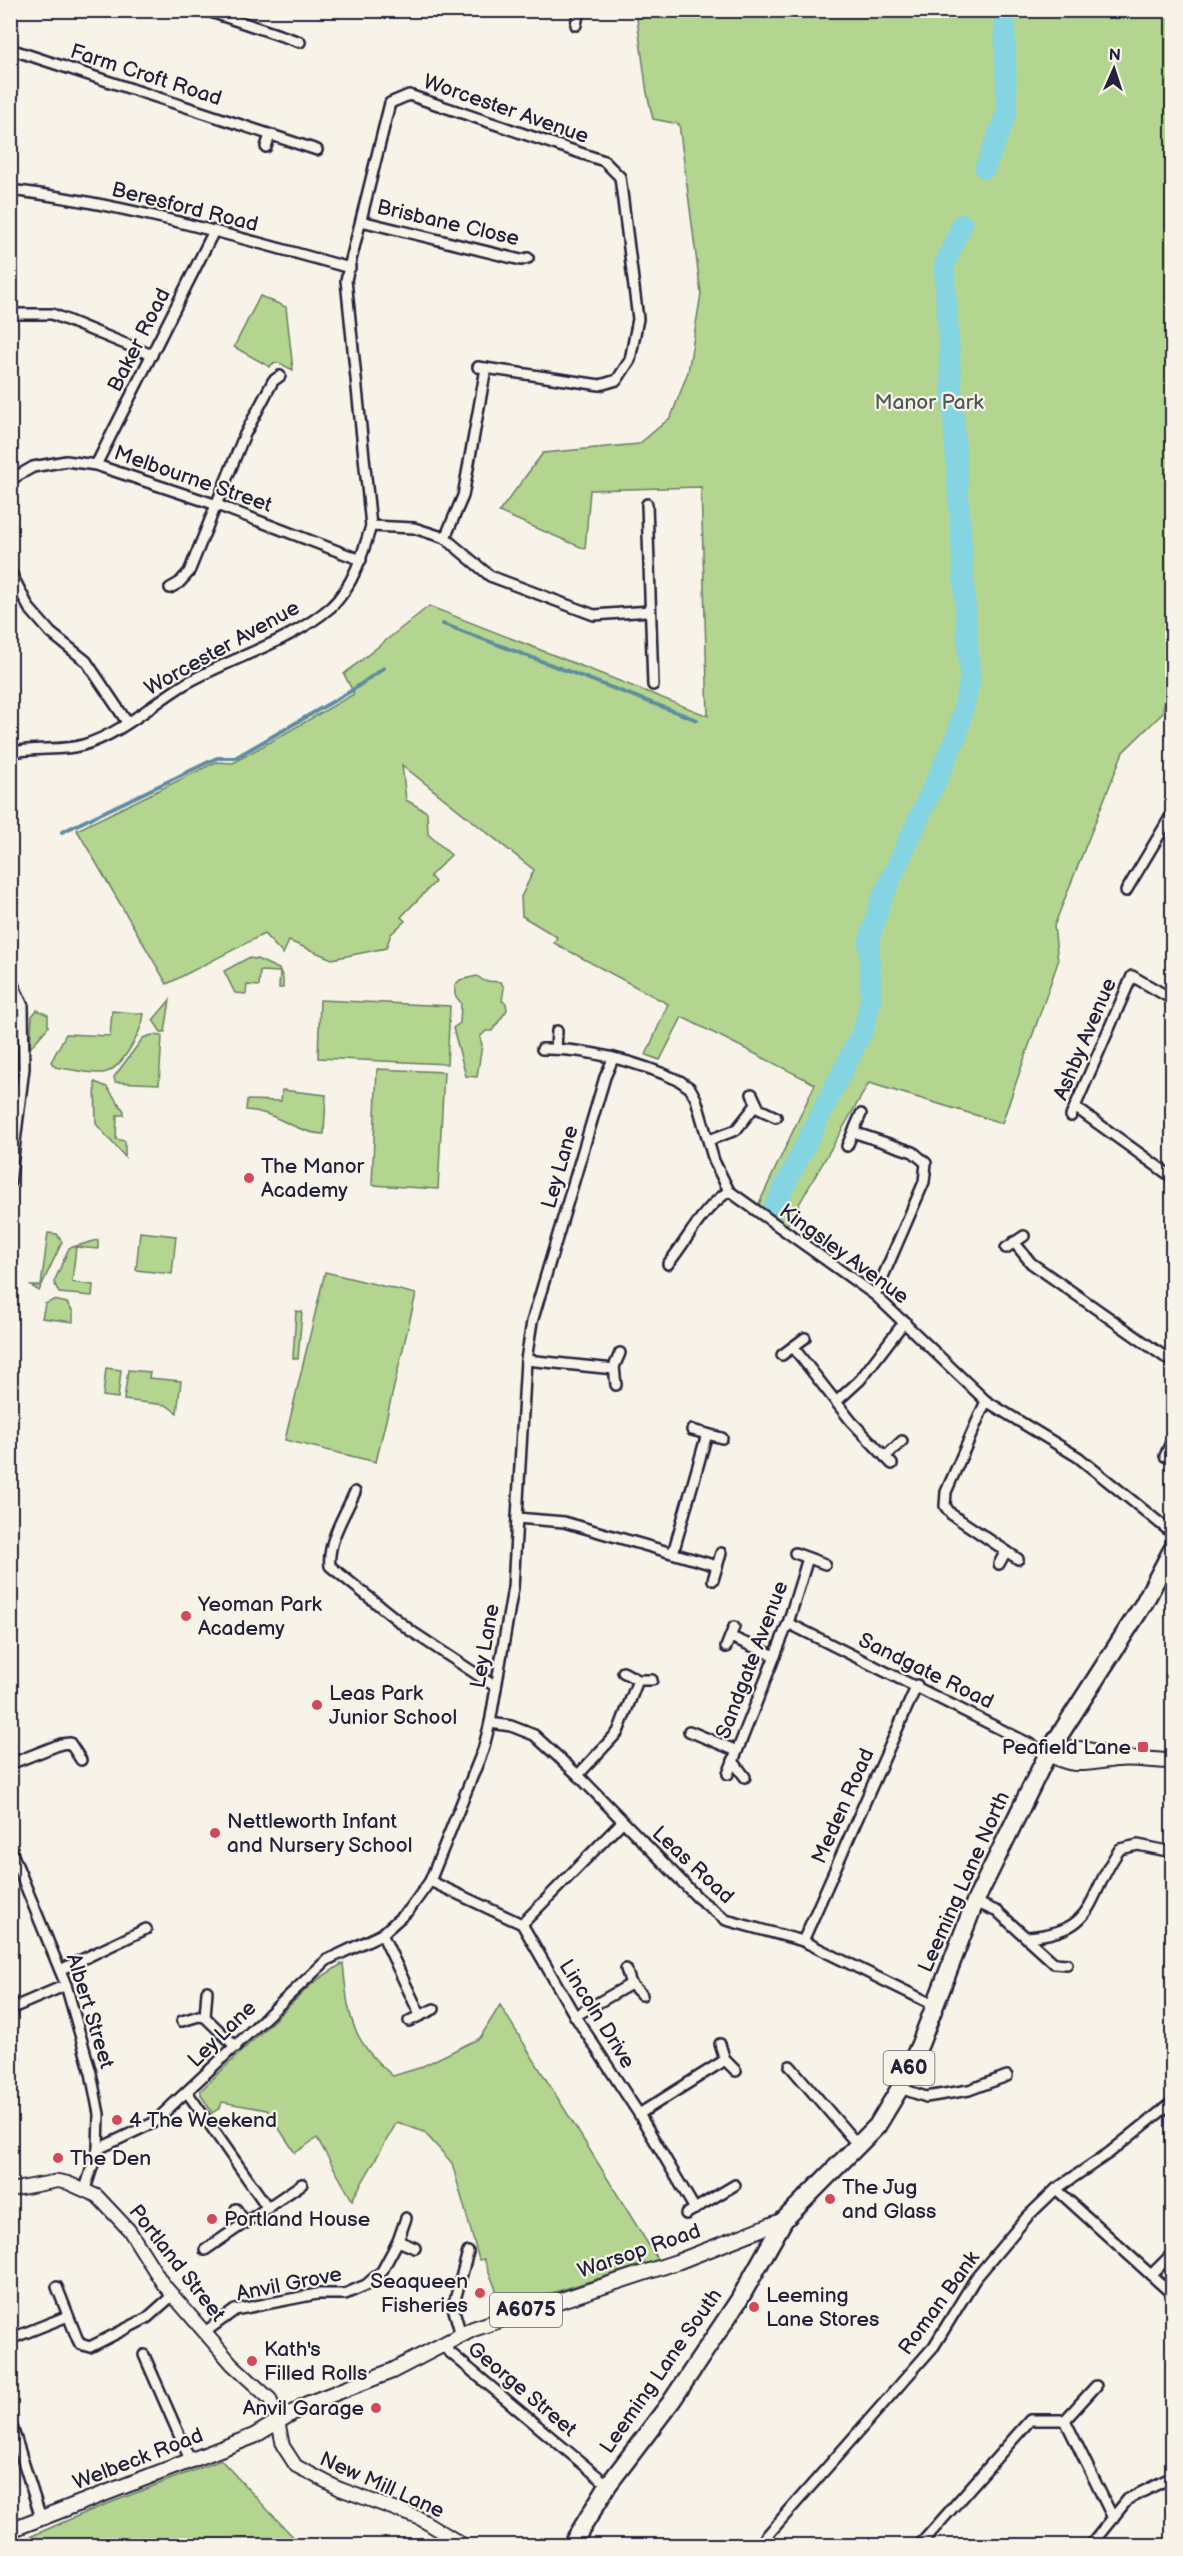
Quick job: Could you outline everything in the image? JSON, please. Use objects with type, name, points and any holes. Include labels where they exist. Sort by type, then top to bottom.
[{"type":"highway","name":"Leeming Lane North","points":[[784,2220],[877,2126],[900,2088],[920,2044],[975,1902],[1048,1753],[1143,1605],[1173,1550]]},
{"type":"highway","name":"Leeming Lane South","points":[[572,2546],[609,2484],[671,2402],[732,2309],[784,2220]]},
{"type":"main road","points":[[1048,1753],[1059,1760],[1078,1764],[1095,1764],[1117,1759],[1173,1761]]},
{"type":"main road","name":"Warsop Road","points":[[278,2421],[307,2404],[392,2371],[461,2335],[511,2315],[677,2262],[784,2220]]},
{"type":"main road","name":"Welbeck Road","points":[[10,2530],[191,2462],[254,2436],[278,2421]]},
{"type":"street","points":[[205,10],[300,42]]},
{"type":"street","points":[[576,25],[579,10]]},
{"type":"street","name":"Farm Croft Road","points":[[10,50],[317,150]]},
{"type":"street","name":"Worcester Avenue","points":[[10,753],[82,746],[104,738],[187,684],[291,633],[331,606],[361,560],[371,526],[346,280],[390,103],[409,95],[604,161],[620,177],[638,319],[630,360],[617,380],[600,385],[482,367],[463,496],[445,538]]},
{"type":"street","points":[[266,147],[270,135]]},
{"type":"street","name":"Beresford Road","points":[[10,190],[85,201],[214,231],[350,268]]},
{"type":"street","name":"Brisbane Close","points":[[361,221],[521,260],[528,258]]},
{"type":"street","name":"Baker Road","points":[[96,465],[214,231]]},
{"type":"street","points":[[10,314],[52,314],[152,355]]},
{"type":"street","points":[[170,588],[179,583],[189,572],[244,436],[273,381],[280,376]]},
{"type":"street","name":"Melbourne Street","points":[[10,480],[33,467],[66,461],[96,465],[218,505],[361,560]]},
{"type":"street","points":[[647,504],[653,685]]},
{"type":"street","points":[[371,526],[414,528],[445,538],[490,576],[594,615],[650,611]]},
{"type":"street","points":[[10,571],[29,608],[51,633],[86,660],[127,722]]},
{"type":"street","points":[[1126,891],[1171,819]]},
{"type":"street","name":"Ashby Avenue","points":[[1173,999],[1132,976],[1073,1112],[1173,1177]]},
{"type":"street","points":[[10,977],[23,1006],[24,1017],[24,1068],[10,1183]]},
{"type":"street","points":[[556,1049],[557,1030]]},
{"type":"street","points":[[542,1049],[588,1052],[670,1076],[690,1088],[701,1112],[722,1180],[729,1191],[704,1211],[687,1240],[668,1264]]},
{"type":"street","name":"Ley Lane","points":[[98,2149],[153,2123],[327,1960],[382,1934],[410,1910],[430,1881],[483,1750],[490,1723],[513,1588],[526,1360],[532,1322],[605,1077],[613,1059]]},
{"type":"street","points":[[752,1094],[755,1106],[776,1117]]},
{"type":"street","points":[[709,1140],[736,1130],[755,1106]]},
{"type":"street","points":[[847,1146],[861,1114]]},
{"type":"street","points":[[853,1132],[913,1152],[926,1163],[924,1182],[875,1295]]},
{"type":"street","name":"Kingsley Avenue","points":[[729,1191],[875,1295],[987,1401],[1078,1457],[1173,1533]]},
{"type":"street","points":[[1006,1248],[1024,1236]]},
{"type":"street","points":[[1014,1242],[1031,1263],[1173,1362]]},
{"type":"street","points":[[836,1402],[860,1380],[905,1321]]},
{"type":"street","points":[[782,1355],[805,1338]]},
{"type":"street","points":[[793,1347],[836,1402],[888,1460],[902,1441]]},
{"type":"street","points":[[616,1385],[614,1369],[620,1353]]},
{"type":"street","points":[[526,1360],[614,1369]]},
{"type":"street","points":[[987,1401],[946,1492],[945,1506],[951,1514],[1018,1559]]},
{"type":"street","points":[[692,1430],[722,1438]]},
{"type":"street","points":[[673,1553],[706,1434]]},
{"type":"street","points":[[1165,1456],[1173,1440]]},
{"type":"street","points":[[355,1492],[333,1543],[329,1556],[330,1566],[411,1631],[496,1687]]},
{"type":"street","points":[[517,1518],[564,1522],[717,1566]]},
{"type":"street","points":[[999,1564],[1006,1551]]},
{"type":"street","points":[[795,1552],[825,1564]]},
{"type":"street","points":[[713,1580],[721,1553]]},
{"type":"street","name":"Sandgate Avenue","points":[[728,1774],[788,1623],[808,1558]]},
{"type":"street","name":"Sandgate Road","points":[[788,1623],[917,1685],[1048,1753]]},
{"type":"street","points":[[726,1647],[734,1627]]},
{"type":"street","points":[[730,1637],[775,1656]]},
{"type":"street","points":[[623,1672],[638,1680],[652,1680]]},
{"type":"street","points":[[578,1775],[618,1732],[638,1680]]},
{"type":"street","name":"Meden Road","points":[[803,1941],[917,1685]]},
{"type":"street","name":"Leas Road","points":[[490,1723],[511,1726],[534,1735],[578,1775],[622,1822],[720,1916],[754,1930],[803,1941],[934,2005]]},
{"type":"street","points":[[689,1731],[737,1751]]},
{"type":"street","points":[[10,1764],[61,1744],[70,1743],[81,1760]]},
{"type":"street","points":[[733,1761],[746,1778]]},
{"type":"street","points":[[430,1881],[522,1924],[622,1822]]},
{"type":"street","points":[[1027,1937],[1059,1933],[1079,1920],[1120,1848],[1138,1845],[1173,1852]]},
{"type":"street","name":"Albert Street","points":[[10,1848],[66,1985],[91,2073],[99,2114],[98,2149],[85,2189]]},
{"type":"street","points":[[975,1902],[998,1912],[1054,1963],[1067,1964]]},
{"type":"street","name":"Lincoln Drive","points":[[522,1924],[575,2016],[639,2114],[691,2212],[735,2185]]},
{"type":"street","points":[[60,1970],[146,1929]]},
{"type":"street","points":[[382,1934],[420,2015]]},
{"type":"street","points":[[626,1969],[631,1984],[642,1995]]},
{"type":"street","points":[[575,2016],[631,1984]]},
{"type":"street","points":[[10,2008],[66,1985]]},
{"type":"street","points":[[205,2017],[207,1991]]},
{"type":"street","points":[[408,2021],[434,2009]]},
{"type":"street","points":[[182,2021],[199,2016],[205,2017],[236,2047]]},
{"type":"street","points":[[720,2044],[725,2060],[736,2071]]},
{"type":"street","points":[[639,2114],[725,2060]]},
{"type":"street","points":[[790,2066],[858,2144]]},
{"type":"street","points":[[900,2088],[926,2097],[969,2090],[1007,2076]]},
{"type":"street","points":[[187,2092],[268,2208]]},
{"type":"street","name":"Roman Bank","points":[[758,2546],[934,2346],[975,2279],[1027,2217],[1056,2189],[1109,2153],[1170,2104]]},
{"type":"street","points":[[10,2190],[58,2181],[85,2189]]},
{"type":"street","points":[[205,2250],[302,2184]]},
{"type":"street","name":"Portland Street","points":[[85,2189],[108,2205],[129,2230],[163,2284],[241,2374],[270,2399],[278,2421]]},
{"type":"street","points":[[1056,2189],[1173,2294]]},
{"type":"street","points":[[236,2209],[246,2223]]},
{"type":"street","name":"Anvil Grove","points":[[205,2332],[235,2310],[316,2294],[345,2294],[366,2285],[382,2271],[398,2241],[406,2218]]},
{"type":"street","points":[[398,2241],[415,2248]]},
{"type":"street","points":[[461,2335],[453,2307],[468,2252]]},
{"type":"street","points":[[1151,2275],[1173,2254]]},
{"type":"street","points":[[57,2287],[80,2344],[84,2347],[97,2346],[147,2318],[173,2295]]},
{"type":"street","points":[[10,2339],[68,2316]]},
{"type":"street","name":"George Street","points":[[441,2345],[609,2484]]},
{"type":"street","points":[[144,2355],[191,2462]]},
{"type":"street","points":[[919,2546],[1030,2420],[1065,2420],[1096,2386]]},
{"type":"street","points":[[10,2420],[41,2518]]},
{"type":"street","points":[[1065,2420],[1113,2518]]},
{"type":"street","name":"New Mill Lane","points":[[278,2421],[285,2451],[303,2471],[340,2489],[418,2518],[465,2546]]},
{"type":"street","points":[[1090,2546],[1128,2499],[1173,2477]]},
{"type":"green space","name":"Manor Park","points":[[1145,10],[1172,15],[1172,662],[1162,714],[1123,752],[1054,926],[1058,962],[1002,1123],[869,1083],[783,1232],[755,1212],[815,1084],[682,1017],[660,1060],[646,1055],[668,1004],[554,943],[557,937],[522,916],[521,897],[534,870],[402,765],[406,800],[427,812],[428,834],[451,855],[430,876],[435,882],[401,917],[405,921],[391,934],[386,948],[332,959],[289,941],[283,954],[264,934],[167,984],[77,830],[216,762],[233,763],[354,694],[344,674],[429,606],[708,716],[701,487],[590,490],[585,549],[499,512],[543,453],[639,444],[671,417],[688,372],[701,294],[679,124],[653,119],[647,93],[636,11]]},
{"type":"green space","points":[[260,296],[286,307],[293,370],[279,363],[272,364],[270,367],[234,347]]},
{"type":"green space","points":[[248,958],[257,959],[279,969],[283,978],[283,988],[279,988],[280,972],[260,971],[259,986],[247,985],[246,994],[235,993],[224,971]]},
{"type":"green space","points":[[477,976],[484,981],[501,982],[504,988],[502,1001],[506,1003],[507,1010],[492,1031],[486,1031],[480,1037],[482,1045],[477,1077],[466,1076],[453,1028],[460,1023],[461,1003],[455,995],[455,985],[460,980]]},
{"type":"green space","points":[[170,1000],[165,1032],[161,1032],[153,1020]]},
{"type":"green space","points":[[320,1000],[450,1006],[447,1064],[318,1058]]},
{"type":"green space","points":[[37,1010],[48,1015],[48,1027],[30,1048],[32,1016]]},
{"type":"green space","points":[[112,1011],[144,1014],[135,1040],[116,1066],[102,1073],[55,1067],[51,1062],[66,1034],[110,1036]]},
{"type":"green space","points":[[152,1035],[162,1036],[159,1084],[115,1082],[114,1077],[143,1038]]},
{"type":"green space","points":[[377,1069],[444,1072],[438,1189],[372,1185]]},
{"type":"green space","points":[[95,1082],[107,1087],[124,1111],[124,1115],[117,1115],[116,1139],[125,1141],[125,1157],[96,1124]]},
{"type":"green space","points":[[282,1090],[326,1095],[324,1134],[304,1130],[266,1114],[246,1110],[247,1100],[281,1101]]},
{"type":"green space","points":[[140,1232],[176,1236],[172,1274],[136,1270]]},
{"type":"green space","points":[[48,1233],[57,1234],[62,1242],[39,1291],[31,1286],[41,1286]]},
{"type":"green space","points":[[98,1240],[98,1249],[76,1247],[72,1282],[93,1285],[92,1296],[59,1293],[54,1282],[69,1248]]},
{"type":"green space","points":[[325,1272],[416,1294],[376,1462],[285,1440]]},
{"type":"green space","points":[[54,1300],[67,1303],[73,1312],[73,1322],[42,1318],[45,1304]]},
{"type":"green space","points":[[296,1311],[302,1312],[298,1359],[293,1358]]},
{"type":"green space","points":[[106,1368],[121,1370],[118,1398],[103,1396]]},
{"type":"green space","points":[[128,1370],[150,1372],[149,1378],[181,1381],[177,1413],[166,1405],[124,1400]]},
{"type":"green space","points":[[343,1963],[347,1997],[354,2026],[368,2051],[393,2076],[419,2068],[480,2038],[500,2005],[658,2260],[503,2308],[484,2259],[479,2260],[452,2163],[424,2132],[397,2122],[352,2200],[317,2138],[295,2153],[267,2110],[222,2102],[220,2108],[212,2113],[201,2095],[201,2090],[314,1982]]},
{"type":"green space","points":[[221,2460],[296,2540],[305,2545],[11,2545],[89,2511]]},
{"type":"waterway","points":[[985,168],[1007,112],[1004,10]]},
{"type":"waterway","points":[[773,1209],[864,1028],[871,997],[869,941],[881,900],[957,735],[970,680],[944,266],[962,224]]},
{"type":"waterway","points":[[443,624],[697,720]]},
{"type":"waterway","points":[[62,832],[217,758],[235,758],[351,691],[384,668]]},
{"type":"place","name":"The Manor Academy","points":[[249,1178]]},
{"type":"place","name":"Yeoman Park Academy","points":[[186,1616]]},
{"type":"place","name":"Leas Park Junior School","points":[[317,1705]]},
{"type":"place","name":"Peafield Lane","points":[[1143,1747]]},
{"type":"place","name":"Nettleworth Infant and Nursery School","points":[[215,1833]]},
{"type":"place","name":"4 The Weekend","points":[[117,2120]]},
{"type":"place","name":"The Den","points":[[58,2158]]},
{"type":"place","name":"The Jug and Glass","points":[[830,2199]]},
{"type":"place","name":"Portland House","points":[[212,2219]]},
{"type":"place","name":"Seaqueen Fisheries","points":[[480,2293]]},
{"type":"place","name":"Leeming Lane Stores","points":[[754,2307]]},
{"type":"place","name":"Kath's Filled Rolls","points":[[252,2361]]},
{"type":"place","name":"Anvil Garage","points":[[376,2408]]}]
